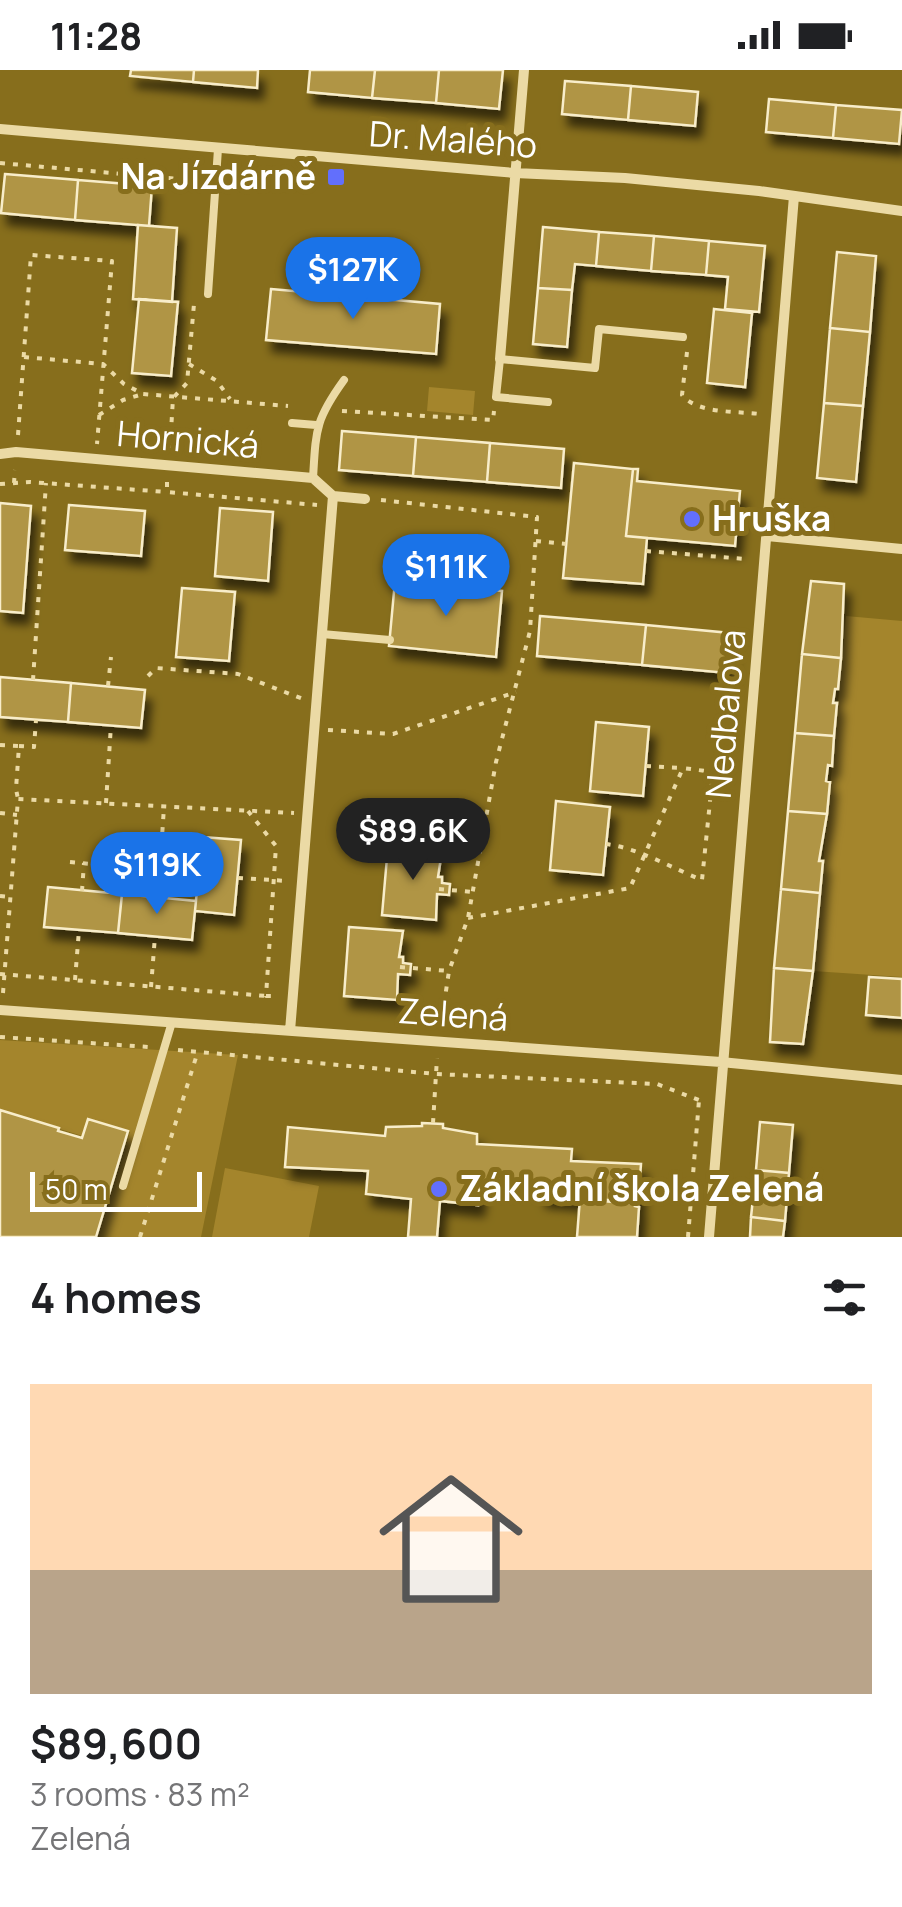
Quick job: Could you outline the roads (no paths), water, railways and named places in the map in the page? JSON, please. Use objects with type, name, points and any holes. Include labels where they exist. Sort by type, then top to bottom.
[{"type":"street","points":[[500,359],[524,70]]},
{"type":"street","name":"Dr. Malého","points":[[0,129],[514,173],[626,178],[902,210]]},
{"type":"street","name":"Nedbalova","points":[[709,1237],[794,196]]},
{"type":"street","name":"Hornická","points":[[0,454],[16,452],[313,478]]},
{"type":"street","points":[[290,1031],[333,501],[313,478]]},
{"type":"street","points":[[333,501],[366,499]]},
{"type":"street","points":[[768,536],[902,549]]},
{"type":"street","name":"Zelená","points":[[1,1010],[721,1062],[902,1080]]},
{"type":"lane","points":[[208,294],[218,149]]},
{"type":"lane","points":[[548,402],[496,397],[500,359],[595,368],[599,329],[683,337]]},
{"type":"lane","points":[[313,478],[316,425],[322,409],[344,380]]},
{"type":"lane","points":[[292,423],[316,425]]},
{"type":"lane","points":[[322,634],[390,640]]},
{"type":"lane","points":[[123,1186],[172,1022]]},
{"type":"place","name":"Na Jízdárně","points":[[336,177]]},
{"type":"place","name":"Hruška","points":[[692,519]]},
{"type":"place","name":"Základní škola Zelená","points":[[439,1189]]}]
